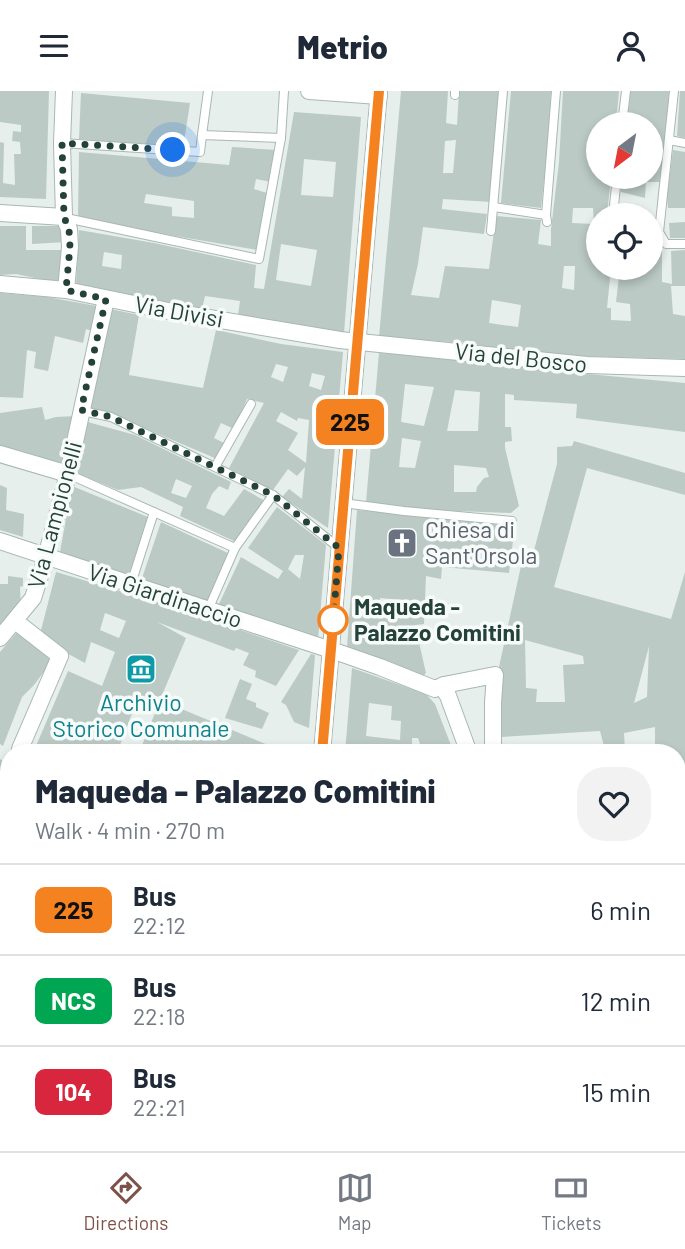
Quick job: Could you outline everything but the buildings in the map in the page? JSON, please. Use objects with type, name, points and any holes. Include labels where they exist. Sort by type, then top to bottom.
[{"type":"street","points":[[64,91],[64,217],[69,229],[70,247],[66,290]]},
{"type":"street","points":[[309,91],[379,94],[323,744]]},
{"type":"street","points":[[0,213],[64,217]]},
{"type":"street","name":"Via Divisi","points":[[0,284],[66,290],[237,323],[358,341]]},
{"type":"street","name":"Via Lampionelli","points":[[0,638],[33,598],[46,557],[68,474],[106,299]]},
{"type":"street","name":"Via del Bosco","points":[[358,341],[587,365],[685,368]]},
{"type":"street","points":[[0,454],[68,474]]},
{"type":"street","name":"Via Giardinaccio","points":[[0,541],[380,667],[435,689],[444,685]]},
{"type":"street","points":[[15,621],[60,656],[23,744]]},
{"type":"street","points":[[464,744],[444,685],[495,675],[493,744]]},
{"type":"lane","points":[[62,143],[200,152],[208,91]]},
{"type":"lane","points":[[64,217],[259,259],[281,138],[284,91]]},
{"type":"lane","points":[[491,231],[503,91]]},
{"type":"lane","points":[[494,207],[547,218],[556,91]]},
{"type":"lane","points":[[623,112],[626,91]]},
{"type":"lane","points":[[674,91],[659,232],[666,244],[685,244]]},
{"type":"lane","points":[[202,135],[281,138]]},
{"type":"lane","points":[[669,140],[685,143]]},
{"type":"lane","points":[[215,467],[251,404]]},
{"type":"lane","points":[[81,410],[111,417],[273,495],[339,548]]},
{"type":"lane","points":[[68,474],[235,548]]},
{"type":"lane","points":[[208,610],[235,548],[273,495]]},
{"type":"lane","points":[[343,503],[512,521]]},
{"type":"lane","points":[[131,584],[155,512]]},
{"type":"bus line","name":"225","points":[[323,744],[379,91]]},
{"type":"place","name":"Chiesa di Sant'Orsola","points":[[402,543]]},
{"type":"place","name":"Maqueda - Palazzo Comitini","points":[[333,620]]},
{"type":"place","name":"Archivio Storico Comunale","points":[[141,669]]},
{"type":"route","points":[[173,150],[62,143],[64,217],[69,229],[70,247],[66,290],[106,299],[81,410],[111,417],[273,495],[339,548],[333,624],[333,620]]}]
